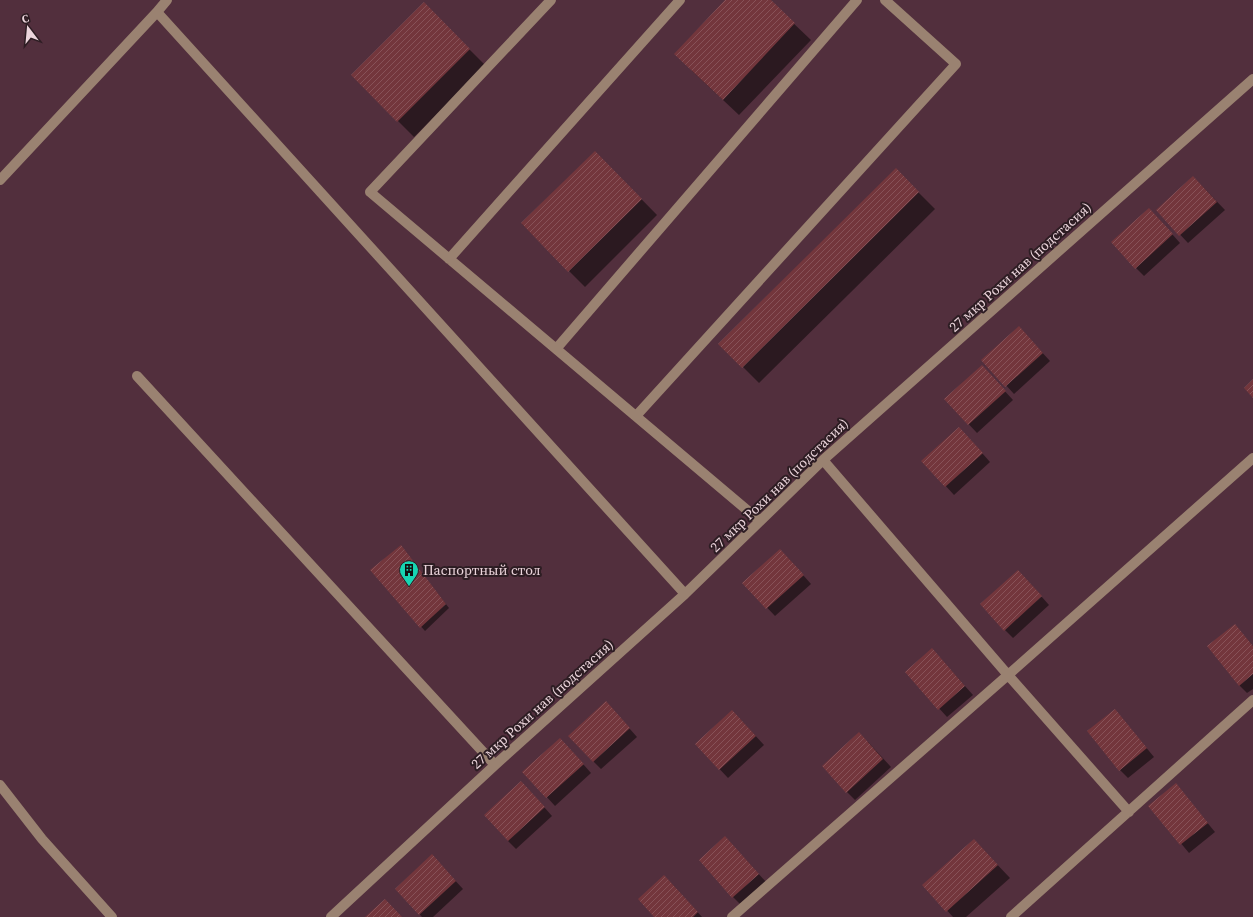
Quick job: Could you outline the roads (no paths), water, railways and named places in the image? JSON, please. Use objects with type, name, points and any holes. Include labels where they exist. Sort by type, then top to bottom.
[{"type":"street","points":[[0,180],[168,0]]},
{"type":"street","points":[[551,0],[370,192],[760,521]]},
{"type":"street","points":[[449,258],[680,0]]},
{"type":"street","points":[[556,349],[857,0]]},
{"type":"street","points":[[636,416],[956,64],[885,0]]},
{"type":"street","points":[[157,12],[685,594]]},
{"type":"street","name":"27 мкр Рохи нав (подстасия)","points":[[331,917],[495,765],[685,594],[823,460],[1253,79]]},
{"type":"street","points":[[137,376],[495,765]]},
{"type":"street","points":[[732,917],[1253,458]]},
{"type":"street","points":[[823,460],[1008,675],[1129,812]]},
{"type":"street","points":[[1011,917],[1253,700]]},
{"type":"street","points":[[0,785],[42,840],[112,917]]},
{"type":"place","name":"Паспортный стол","points":[[409,587]]}]
